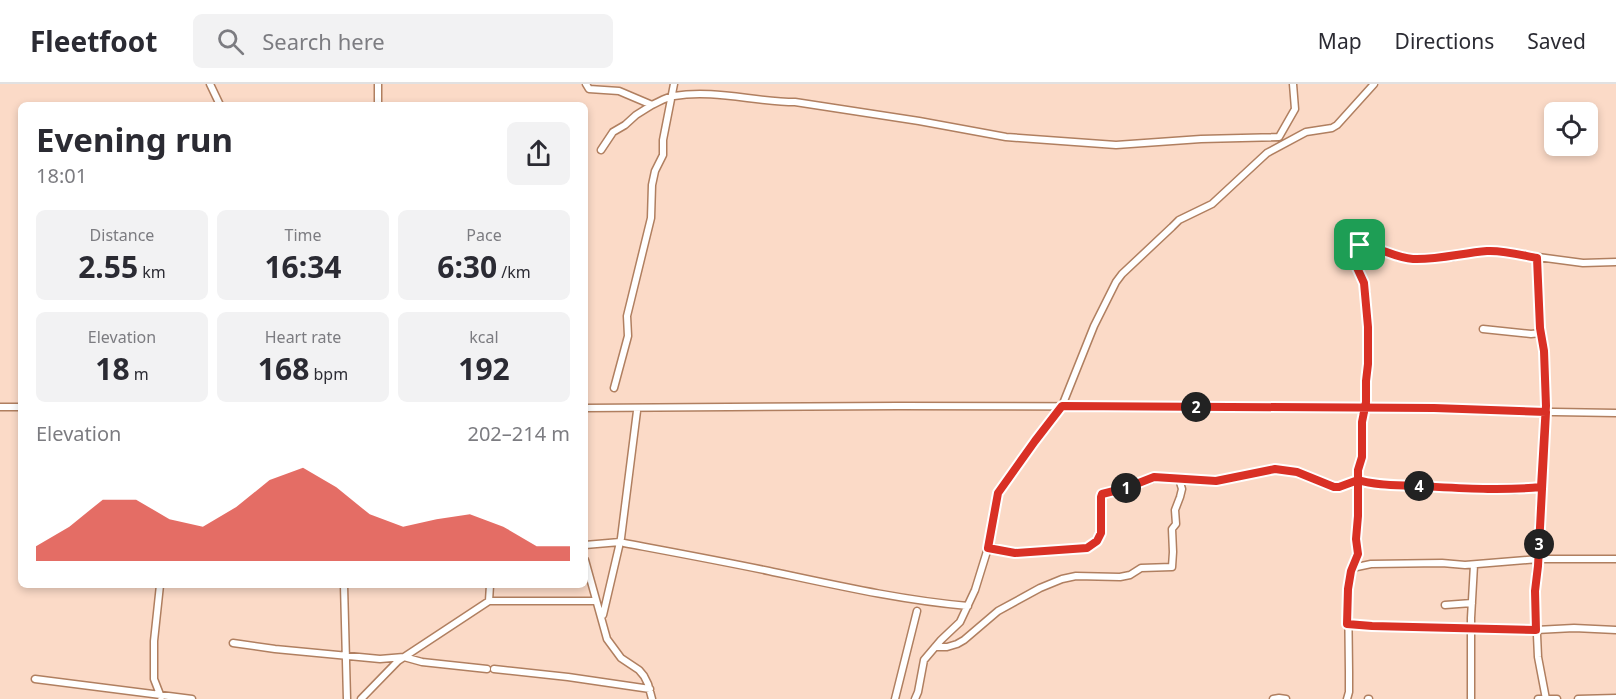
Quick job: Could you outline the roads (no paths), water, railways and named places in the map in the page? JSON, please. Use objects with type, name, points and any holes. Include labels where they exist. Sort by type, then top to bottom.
[{"type":"street","points":[[210,84],[219,102]]},
{"type":"street","points":[[378,84],[378,102]]},
{"type":"street","points":[[586,84],[589,89],[619,90],[652,105]]},
{"type":"street","points":[[614,388],[628,336],[627,316],[651,218],[652,185],[655,171],[663,155],[663,140],[674,84]]},
{"type":"street","points":[[601,150],[613,132],[652,105],[671,96],[706,94],[795,102],[1006,137],[1116,145],[1201,139],[1279,137],[1295,109],[1293,84]]},
{"type":"street","points":[[915,699],[924,660],[957,627],[980,579],[998,493],[1062,406],[1094,326],[1116,282],[1179,220],[1212,204],[1267,153],[1306,132],[1332,128],[1337,125],[1374,84]]},
{"type":"street","points":[[1347,699],[1349,680],[1348,589],[1352,568],[1358,554],[1356,539],[1358,470],[1362,457],[1362,422],[1368,364],[1368,327],[1364,283],[1352,253],[1356,247],[1363,245],[1398,257],[1416,259],[1492,251],[1583,263],[1616,262]]},
{"type":"street","points":[[1537,258],[1545,364],[1546,412],[1535,591],[1538,657],[1546,699]]},
{"type":"street","points":[[1483,329],[1541,333]]},
{"type":"street","points":[[588,408],[1062,406],[1434,408],[1616,413]]},
{"type":"street","points":[[0,407],[18,407]]},
{"type":"street","points":[[603,615],[622,542],[637,411]]},
{"type":"street","points":[[988,548],[1015,553],[1087,548],[1097,541],[1101,533],[1102,494],[1154,477],[1224,480],[1281,469],[1297,472],[1334,487],[1358,480],[1372,484],[1458,488],[1514,490],[1541,487]]},
{"type":"street","points":[[935,647],[957,644],[998,611],[1062,579],[1076,576],[1120,577],[1130,575],[1141,568],[1172,567],[1172,529],[1176,524],[1175,510],[1182,492],[1179,479]]},
{"type":"street","points":[[588,545],[622,542],[847,589],[925,602],[968,606]]},
{"type":"street","points":[[1352,568],[1371,564],[1474,565],[1538,559],[1616,559]]},
{"type":"street","points":[[1471,699],[1474,565]]},
{"type":"street","points":[[588,571],[606,639],[621,658],[644,675],[652,699]]},
{"type":"street","points":[[160,588],[154,642],[154,679],[163,697]]},
{"type":"street","points":[[344,588],[347,699]]},
{"type":"street","points":[[489,601],[490,588]]},
{"type":"street","points":[[362,699],[398,661],[489,601],[596,601]]},
{"type":"street","points":[[1445,605],[1472,603]]},
{"type":"street","points":[[895,699],[917,611]]},
{"type":"street","points":[[1347,624],[1616,630]]},
{"type":"street","points":[[233,643],[380,659],[404,657],[422,662],[568,676],[650,689]]},
{"type":"street","points":[[35,679],[192,699]]},
{"type":"street","points":[[1578,699],[1616,698]]},
{"type":"street","points":[[1273,699],[1286,699]]},
{"type":"street","points":[[1538,699],[1557,699]]}]
